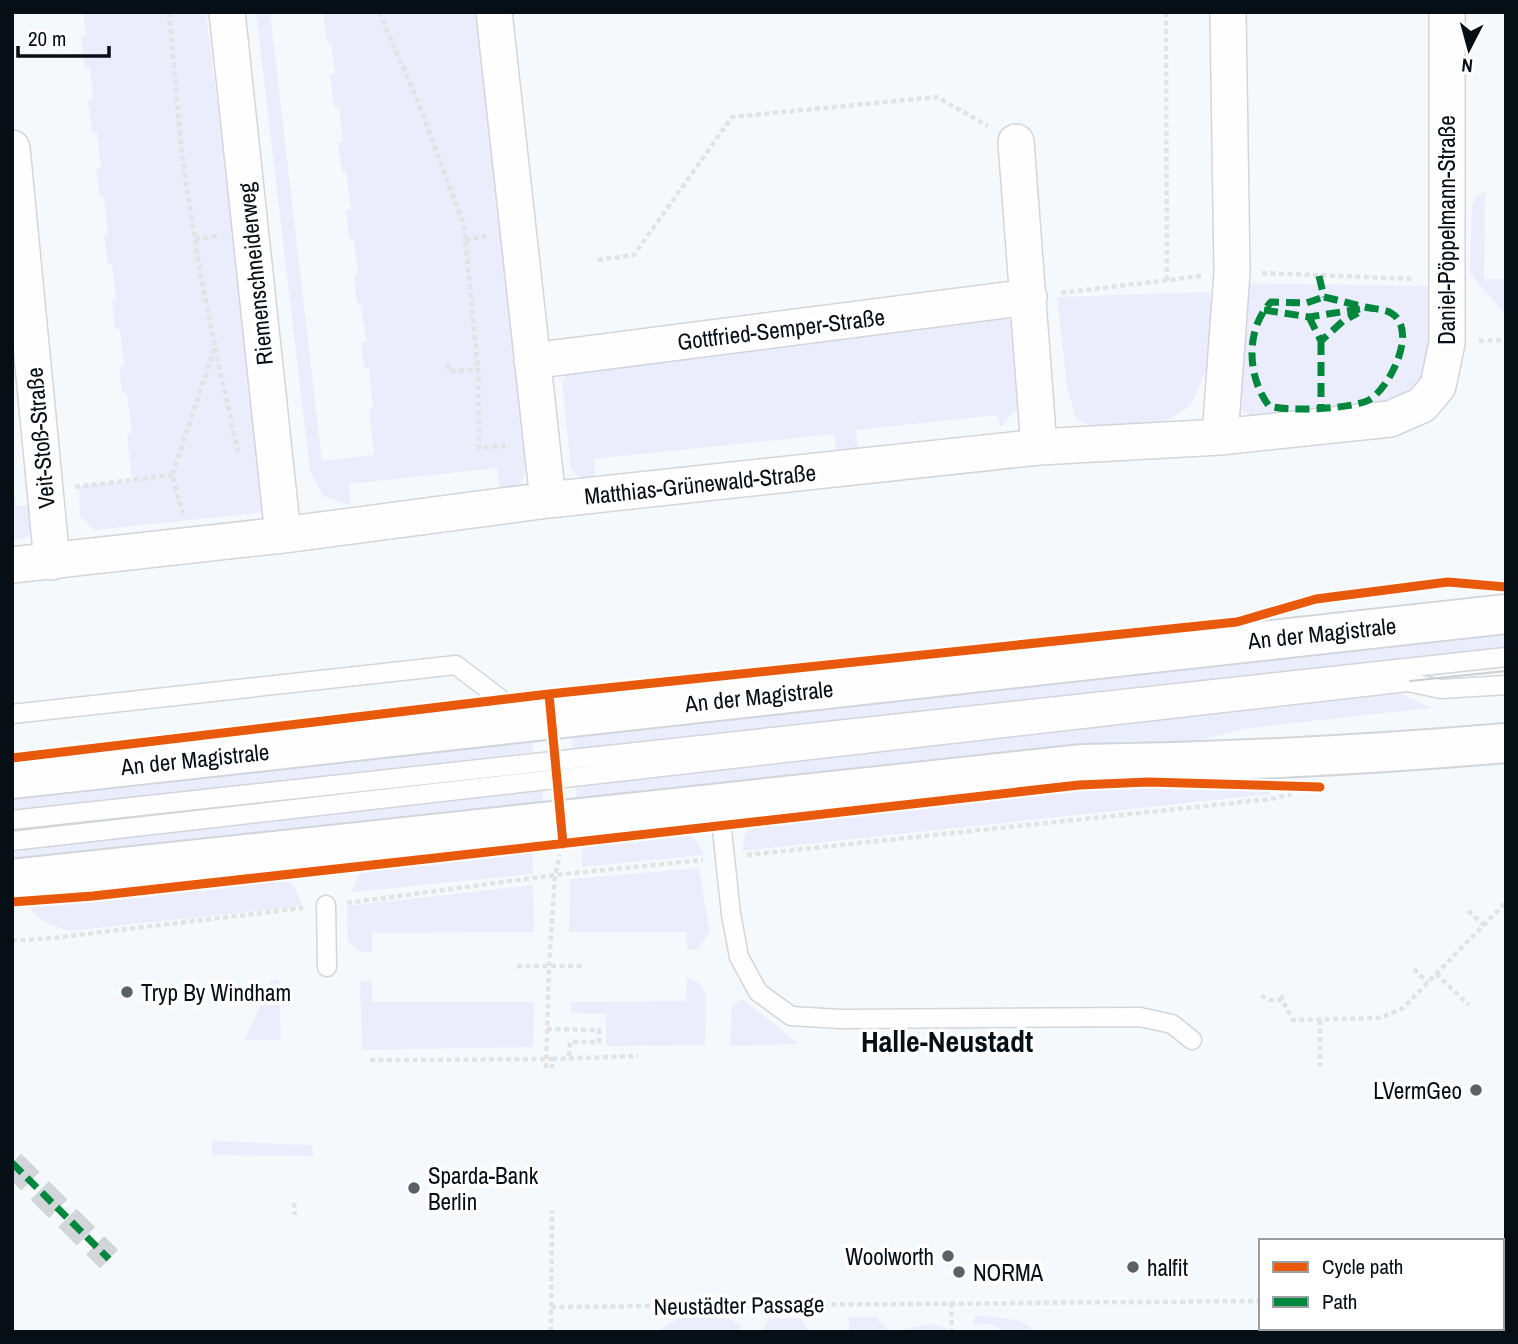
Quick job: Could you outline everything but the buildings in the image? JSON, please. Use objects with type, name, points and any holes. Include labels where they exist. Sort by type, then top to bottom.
[{"type":"main road","name":"An der Magistrale","points":[[12,779],[1506,614]]},
{"type":"main road","points":[[12,879],[1083,764],[1369,755],[1506,743]]},
{"type":"street","name":"Riemenschneiderweg","points":[[227,12],[283,535]]},
{"type":"street","points":[[494,12],[548,500]]},
{"type":"street","points":[[1220,437],[1232,272],[1228,12]]},
{"type":"street","name":"Daniel-Pöppelmann-Straße","points":[[1390,419],[1422,405],[1438,386],[1446,354],[1447,12]]},
{"type":"street","points":[[1016,142],[1040,447]]},
{"type":"street","name":"Veit-Stoß-Straße","points":[[12,148],[52,562]]},
{"type":"street","name":"Gottfried-Semper-Straße","points":[[533,361],[1029,297]]},
{"type":"street","name":"Matthias-Grünewald-Straße","points":[[12,565],[283,535],[548,500],[1040,447],[1220,437],[1390,419]]},
{"type":"lane","points":[[12,820],[1506,657]]},
{"type":"lane","points":[[12,714],[456,665],[530,722]]},
{"type":"lane","points":[[584,776],[1410,681]]},
{"type":"lane","points":[[12,841],[1408,682],[1441,689],[1506,685]]},
{"type":"lane","points":[[719,802],[731,914],[739,957],[758,992],[791,1016],[840,1019],[1140,1017],[1172,1024],[1192,1041]]},
{"type":"lane","points":[[326,905],[327,967]]},
{"type":"path","points":[[169,12],[182,157],[200,272],[239,456]]},
{"type":"path","points":[[379,12],[418,102],[464,225],[478,370],[479,448],[542,442]]},
{"type":"path","points":[[1166,12],[1167,281]]},
{"type":"path","points":[[598,260],[634,255],[732,117],[937,97],[1016,142]]},
{"type":"path","points":[[1488,341],[1506,340]]},
{"type":"path","points":[[192,545],[172,475],[215,347]]},
{"type":"path","points":[[448,364],[449,371],[478,370]]},
{"type":"path","points":[[45,490],[172,475]]},
{"type":"path","points":[[1282,786],[1295,790]]},
{"type":"path","points":[[12,941],[326,905],[555,875],[1271,799],[1295,790]]},
{"type":"path","points":[[552,1059],[549,1068],[549,966],[555,875],[563,844]]},
{"type":"path","points":[[1261,996],[1270,1000],[1282,998],[1293,1020],[1380,1018],[1403,1008],[1506,902]]},
{"type":"path","points":[[1468,911],[1484,925]]},
{"type":"path","points":[[517,967],[584,966]]},
{"type":"path","points":[[1414,970],[1428,983]]},
{"type":"path","points":[[1436,974],[1469,1005]]},
{"type":"path","points":[[1320,1020],[1320,1066]]},
{"type":"path","points":[[547,1029],[599,1030],[599,1042],[570,1042],[569,1058]]},
{"type":"path","points":[[370,1060],[638,1056]]},
{"type":"path","points":[[295,1203],[295,1215]]},
{"type":"path","points":[[551,1332],[552,1210]]},
{"type":"path","points":[[951,1303],[951,1332]]},
{"type":"shaded area","points":[[83,12],[206,12],[267,512],[94,530],[80,516],[79,486],[132,480],[127,434],[132,433],[127,393],[122,393],[119,367],[124,366],[120,329],[115,329],[112,299],[116,298],[112,264],[108,264],[104,235],[108,233],[104,197],[100,197],[96,169],[101,168],[97,132],[92,132],[88,100],[93,99],[90,68],[85,68],[81,36],[86,35]]},
{"type":"shaded area","points":[[256,12],[270,12],[322,461],[374,455],[369,409],[373,408],[369,368],[364,368],[361,342],[366,341],[361,305],[357,305],[354,275],[358,274],[354,239],[349,239],[346,210],[351,209],[346,172],[342,172],[338,143],[343,142],[339,107],[334,107],[330,75],[335,74],[323,12],[479,12],[529,465],[521,483],[500,490],[497,468],[349,484],[350,505],[323,496],[310,471]]},
{"type":"shaded area","points":[[1485,191],[1484,279],[1506,279],[1506,315],[1470,273],[1472,205],[1476,197]]},
{"type":"shaded area","points":[[1240,283],[1434,286],[1442,344],[1412,397],[1265,427],[1242,410]]},
{"type":"shaded area","points":[[1210,292],[1210,361],[1192,404],[1164,423],[1098,431],[1076,418],[1067,387],[1057,297]]},
{"type":"shaded area","points":[[1001,313],[1016,326],[1023,403],[1000,427],[998,415],[856,430],[859,456],[837,459],[834,434],[594,459],[596,484],[581,479],[571,469],[562,381],[573,365]]},
{"type":"shaded area","points":[[12,465],[16,506],[36,505],[36,527],[26,538],[12,540]]},
{"type":"shaded area","points":[[1506,629],[1506,647],[573,749],[572,731]]},
{"type":"shaded area","points":[[1402,694],[1431,708],[1248,728],[1200,740],[1075,746],[577,800],[576,787]]},
{"type":"shaded area","points":[[532,737],[533,752],[12,812],[12,797]]},
{"type":"shaded area","points":[[1098,787],[1270,789],[1271,794],[742,851],[745,834],[751,822]]},
{"type":"shaded area","points":[[542,790],[544,806],[12,865],[12,848]]},
{"type":"shaded area","points":[[685,832],[696,840],[705,855],[582,867],[582,847]]},
{"type":"shaded area","points":[[532,852],[533,874],[352,892],[359,874],[367,869]]},
{"type":"shaded area","points":[[699,868],[710,933],[697,949],[687,950],[686,932],[569,932],[570,879]]},
{"type":"shaded area","points":[[286,879],[295,888],[303,906],[69,931],[40,919],[28,904],[48,906]]},
{"type":"shaded area","points":[[533,885],[534,932],[372,933],[372,953],[359,951],[348,941],[347,906]]},
{"type":"shaded area","points":[[687,977],[700,983],[706,995],[705,1045],[606,1046],[606,1014],[571,1013],[571,1002],[686,1001]]},
{"type":"shaded area","points":[[271,980],[279,980],[281,1040],[245,1040]]},
{"type":"shaded area","points":[[360,981],[372,981],[372,1002],[534,1002],[533,1047],[362,1050]]},
{"type":"shaded area","points":[[743,999],[799,1044],[730,1046],[732,1006]]},
{"type":"shaded area","points":[[212,1141],[312,1145],[314,1156],[212,1155]]},
{"type":"shaded area","points":[[975,1315],[1018,1320],[1032,1328],[1031,1332],[998,1332],[999,1328],[990,1324],[973,1325]]},
{"type":"shaded area","points":[[707,1316],[729,1319],[741,1325],[740,1332],[656,1332],[678,1319]]},
{"type":"shaded area","points":[[849,1317],[877,1317],[881,1324],[892,1330],[930,1324],[947,1329],[947,1332],[849,1332]]},
{"type":"shaded area","points":[[800,1318],[810,1332],[762,1332],[768,1319]]},
{"type":"tunnel","points":[[12,1163],[109,1259]]},
{"type":"tram line","points":[[1410,681],[1506,671]]},
{"type":"marked path","points":[[1319,276],[1324,297]]},
{"type":"marked path","points":[[1324,297],[1386,311],[1399,321],[1402,344],[1393,371],[1377,393],[1361,403],[1305,409],[1269,406],[1256,381],[1252,353],[1253,339],[1263,313],[1271,302],[1306,303],[1324,297]]},
{"type":"marked path","points":[[1264,310],[1309,317],[1360,309]]},
{"type":"marked path","points":[[1309,317],[1321,341],[1343,321],[1358,313]]},
{"type":"marked path","points":[[1321,341],[1321,407]]},
{"type":"marked path","points":[[12,1163],[109,1259]]},
{"type":"cycle path","points":[[12,758],[549,694],[1237,622],[1316,599],[1448,582],[1506,587]]},
{"type":"cycle path","points":[[549,694],[563,844]]},
{"type":"cycle path","points":[[12,902],[93,896],[1079,785],[1148,782],[1320,787]]},
{"type":"place","name":"Tryp By Windham","points":[[127,992]]},
{"type":"place","name":"LVermGeo","points":[[1476,1090]]},
{"type":"place","name":"Sparda-Bank Berlin","points":[[414,1188]]},
{"type":"place","name":"Woolworth","points":[[948,1256]]},
{"type":"place","name":"halfit","points":[[1133,1267]]},
{"type":"place","name":"NORMA","points":[[959,1272]]},
{"type":"district","name":"Halle-Neustadt","points":[[947,1041]]}]
